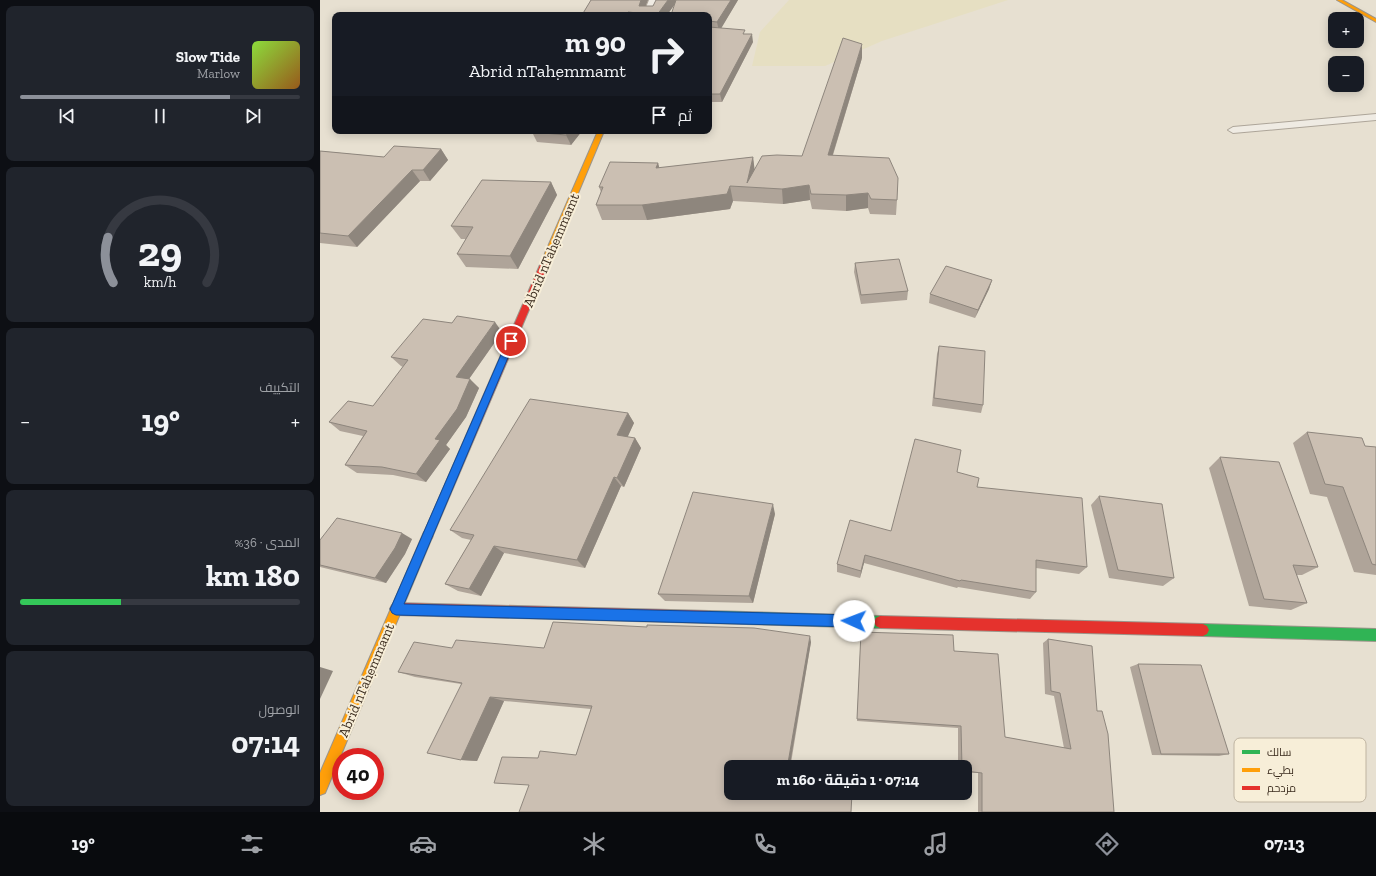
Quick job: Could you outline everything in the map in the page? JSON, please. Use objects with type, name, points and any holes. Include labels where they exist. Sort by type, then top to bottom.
[{"type":"street","points":[[650,12],[655,0]]},
{"type":"street","points":[[1339,0],[1376,21]]},
{"type":"street","name":"Abrid nTaḥemmamt","points":[[320,788],[600,134]]},
{"type":"street","points":[[396,609],[1376,634]]},
{"type":"lane","points":[[1233,130],[1376,117]]},
{"type":"shaded area","points":[[789,0],[1008,0],[882,41],[825,66],[752,66],[760,32]]},
{"type":"building","points":[[591,0],[641,0],[639,6],[653,6],[656,0],[668,0],[659,12],[584,12]]},
{"type":"building","points":[[676,0],[731,0],[717,22],[712,21],[712,12],[672,12]]},
{"type":"building","points":[[712,27],[745,30],[743,34],[752,34],[720,94],[712,94]]},
{"type":"building","points":[[843,38],[862,44],[828,155],[889,158],[898,178],[897,200],[871,199],[868,193],[846,195],[811,194],[809,185],[782,189],[730,186],[727,194],[642,205],[596,205],[603,187],[599,187],[610,162],[658,163],[656,168],[753,157],[747,183],[762,156],[802,156]]},
{"type":"building","points":[[394,146],[441,149],[423,170],[412,170],[348,236],[320,233],[320,151],[384,157]]},
{"type":"building","points":[[482,180],[551,182],[510,256],[457,254],[473,227],[451,226]]},
{"type":"building","points":[[899,259],[908,291],[861,295],[855,263]]},
{"type":"building","points":[[946,266],[992,280],[978,310],[930,294]]},
{"type":"building","points":[[457,316],[495,322],[456,377],[470,379],[457,409],[435,439],[440,440],[416,474],[382,467],[345,465],[367,431],[329,422],[348,401],[373,406],[408,360],[391,357],[423,319],[452,323]]},
{"type":"building","points":[[939,346],[985,351],[983,405],[934,398]]},
{"type":"building","points":[[530,399],[628,413],[617,435],[635,438],[617,478],[614,477],[577,560],[494,546],[469,589],[445,584],[474,535],[450,530]]},
{"type":"building","points":[[1307,432],[1362,438],[1365,446],[1376,447],[1376,565],[1372,564],[1343,487],[1325,484]]},
{"type":"building","points":[[915,439],[961,450],[957,472],[979,478],[977,487],[1082,498],[1087,567],[1036,560],[1036,592],[960,581],[865,555],[861,571],[837,564],[850,520],[891,531]]},
{"type":"building","points":[[1220,457],[1279,462],[1318,567],[1293,565],[1307,603],[1264,599]]},
{"type":"building","points":[[693,492],[773,504],[749,596],[658,594]]},
{"type":"building","points":[[1099,496],[1162,504],[1174,578],[1118,570]]},
{"type":"building","points":[[337,518],[402,533],[395,548],[375,578],[320,565],[320,540]]},
{"type":"building","points":[[553,622],[647,627],[647,625],[754,628],[810,636],[789,760],[724,760],[724,800],[852,800],[851,812],[519,812],[529,785],[494,783],[502,757],[538,758],[540,751],[576,755],[592,706],[490,697],[461,760],[427,753],[462,683],[398,672],[414,642],[452,648],[456,640],[544,648]]},
{"type":"building","points":[[861,632],[953,635],[954,651],[998,654],[1005,737],[1071,749],[1060,693],[1051,691],[1048,639],[1092,646],[1097,711],[1102,711],[1108,734],[1114,812],[982,812],[982,773],[972,772],[972,760],[962,760],[961,726],[857,719]]},
{"type":"building","points":[[1138,664],[1201,665],[1229,754],[1161,754]]},
{"type":"traffic: fast","points":[[709,617],[880,622]]},
{"type":"traffic: fast","points":[[1203,630],[1376,635]]},
{"type":"traffic: slow","points":[[1339,0],[1376,21]]},
{"type":"traffic: slow","points":[[544,265],[600,134]]},
{"type":"traffic: slow","points":[[320,788],[428,535]]},
{"type":"traffic: jam","points":[[428,535],[544,265]]},
{"type":"traffic: jam","points":[[396,609],[709,617]]},
{"type":"traffic: jam","points":[[880,622],[1203,630]]},
{"type":"route","points":[[511,341],[396,609],[854,621]]}]
